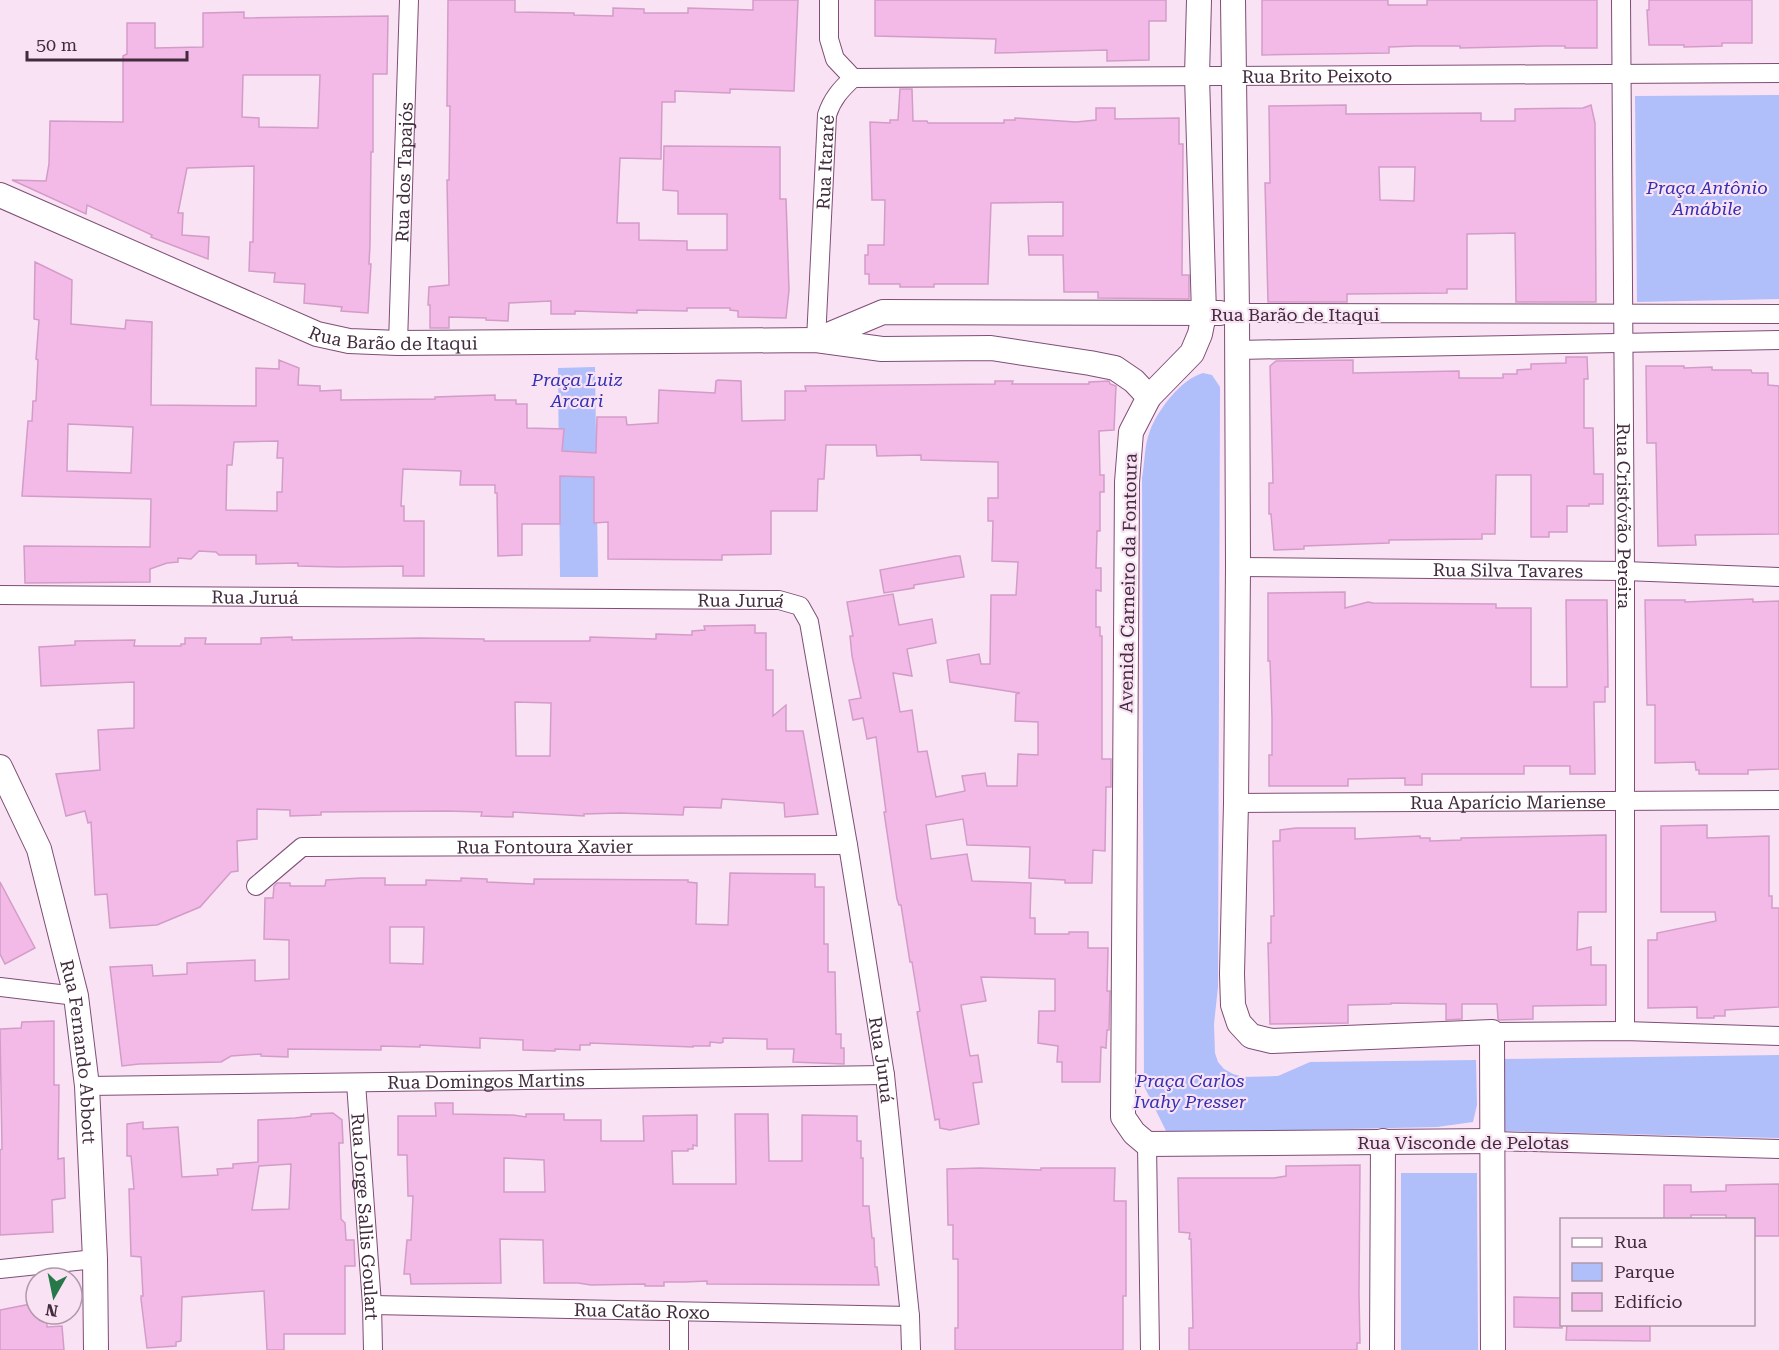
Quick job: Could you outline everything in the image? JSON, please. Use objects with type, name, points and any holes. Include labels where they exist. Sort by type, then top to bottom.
[{"type":"main road","name":"Avenida Carneiro da Fontoura","points":[[1148,1144],[1134,1133],[1123,1117],[1127,482],[1131,432],[1149,397],[1192,353],[1200,334],[1204,314],[1197,76],[1199,0]]},
{"type":"main road","points":[[1233,0],[1238,567],[1233,1005],[1239,1023],[1251,1036],[1272,1041],[1492,1032],[1493,1350]]},
{"type":"main road","name":"Rua Barão de Itaqui","points":[[0,195],[317,334],[350,341],[398,343],[816,340],[882,349],[991,348],[1115,369],[1134,381],[1149,397]]},
{"type":"main road","name":"Rua Barão de Itaqui","points":[[816,340],[883,312],[1237,313]]},
{"type":"main road","points":[[882,349],[883,312]]},
{"type":"main road","name":"Rua Fernando Abbott","points":[[0,767],[39,849],[76,996],[87,1086],[95,1259],[96,1350]]},
{"type":"main road","points":[[1382,1350],[1383,1141]]},
{"type":"main road","name":"Rua Visconde de Pelotas","points":[[1148,1144],[1493,1141]]},
{"type":"street","name":"Rua dos Tapajós","points":[[398,343],[409,0]]},
{"type":"street","points":[[829,0],[829,39],[835,59],[853,78]]},
{"type":"street","name":"Rua Cristóvão Pereira","points":[[1621,0],[1625,1031]]},
{"type":"street","name":"Rua Brito Peixoto","points":[[853,78],[1779,73]]},
{"type":"street","name":"Rua Itararé","points":[[816,340],[827,115],[830,104],[839,91],[853,78]]},
{"type":"street","name":"Rua Barão de Itaqui","points":[[1237,313],[1779,314]]},
{"type":"street","points":[[1438,346],[1439,313]]},
{"type":"street","name":"Rua Barão de Itaqui","points":[[1237,350],[1779,340]]},
{"type":"street","name":"Rua Silva Tavares","points":[[1238,567],[1625,572],[1779,578]]},
{"type":"street","name":"Rua Juruá","points":[[0,596],[779,600],[800,606],[809,622],[885,1075],[910,1316],[911,1350]]},
{"type":"street","name":"Rua Aparício Mariense","points":[[1236,803],[1779,800]]},
{"type":"street","name":"Rua Fontoura Xavier","points":[[256,886],[302,847],[848,845]]},
{"type":"street","points":[[0,987],[76,996]]},
{"type":"street","points":[[1492,1032],[1625,1031],[1779,1036]]},
{"type":"street","name":"Rua Domingos Martins","points":[[87,1086],[885,1075]]},
{"type":"street","name":"Rua Jorge Sallis Goulart","points":[[356,1083],[372,1305],[373,1350]]},
{"type":"street","name":"Rua Visconde de Pelotas","points":[[1493,1141],[1779,1149]]},
{"type":"street","points":[[1148,1144],[1150,1350]]},
{"type":"street","points":[[0,1269],[95,1259]]},
{"type":"street","name":"Rua Catão Roxo","points":[[372,1305],[910,1316]]},
{"type":"street","points":[[679,1313],[679,1350]]},
{"type":"green space","name":"Praça Antônio Amábile","points":[[1779,95],[1779,299],[1637,302],[1635,96]]},
{"type":"green space","name":"Praça Luiz Arcari","points":[[595,367],[598,577],[560,577],[558,368]]},
{"type":"green space","name":"Praça Carlos Ivahy Presser","points":[[1203,373],[1212,375],[1220,387],[1218,987],[1214,1024],[1215,1053],[1218,1062],[1224,1069],[1243,1077],[1278,1076],[1310,1062],[1476,1060],[1477,1105],[1473,1122],[1437,1127],[1167,1133],[1144,1086],[1142,478],[1148,436],[1158,414],[1178,389]]},
{"type":"green space","points":[[1779,1055],[1779,1138],[1505,1131],[1500,1059]]},
{"type":"green space","points":[[1401,1173],[1477,1173],[1478,1350],[1401,1350]]},
{"type":"building","points":[[448,0],[515,0],[515,12],[613,16],[613,8],[644,9],[644,13],[688,13],[688,8],[753,10],[753,0],[798,0],[794,91],[730,89],[730,93],[675,91],[675,102],[662,102],[661,159],[620,158],[617,223],[639,223],[639,240],[687,241],[687,250],[727,250],[727,214],[678,214],[678,191],[663,190],[664,146],[780,147],[780,199],[786,199],[789,290],[786,318],[738,317],[738,311],[730,310],[730,308],[687,308],[687,311],[637,310],[637,313],[575,311],[575,314],[551,314],[551,301],[509,303],[508,321],[449,317],[449,328],[430,328],[429,287],[449,285]]},
{"type":"building","points":[[875,0],[1166,0],[1166,21],[1149,21],[1149,60],[1107,61],[1107,50],[995,53],[996,39],[875,36]]},
{"type":"building","points":[[1262,0],[1388,0],[1388,5],[1427,5],[1427,0],[1597,0],[1597,48],[1415,46],[1389,47],[1389,53],[1262,55]]},
{"type":"building","points":[[1649,0],[1752,0],[1752,43],[1684,47],[1684,45],[1649,45],[1647,10],[1649,10]]},
{"type":"building","points":[[244,12],[244,18],[388,16],[387,74],[373,74],[369,264],[371,264],[368,313],[341,311],[342,307],[304,303],[305,284],[274,282],[275,273],[249,271],[250,242],[253,242],[254,166],[187,168],[178,213],[183,213],[182,235],[209,237],[208,259],[151,237],[152,235],[87,205],[86,214],[12,180],[46,181],[49,164],[50,121],[123,122],[123,56],[127,54],[127,23],[155,23],[155,48],[203,47],[203,13]],"holes":[[[243,75],[320,75],[318,128],[259,127],[259,118],[242,117]]]},
{"type":"building","points":[[900,89],[912,89],[913,121],[927,121],[928,123],[1004,123],[1004,120],[1015,120],[1015,118],[1076,122],[1096,120],[1096,108],[1115,108],[1115,119],[1179,118],[1179,144],[1183,144],[1182,275],[1189,275],[1189,299],[1098,298],[1098,292],[1064,292],[1063,255],[1029,255],[1028,236],[1063,236],[1063,202],[991,203],[988,284],[934,284],[934,287],[900,287],[900,284],[869,284],[869,274],[865,274],[865,255],[868,255],[868,245],[884,245],[885,200],[872,200],[870,122],[890,123],[890,120],[898,120]]},
{"type":"building","points":[[1346,105],[1346,114],[1481,113],[1481,121],[1515,121],[1515,109],[1583,108],[1591,105],[1595,123],[1596,302],[1516,302],[1515,233],[1467,234],[1467,289],[1447,289],[1447,293],[1347,294],[1347,302],[1268,302],[1265,183],[1270,183],[1269,106]],"holes":[[[1379,167],[1415,167],[1414,201],[1380,200]]]},
{"type":"building","points":[[35,262],[72,280],[71,324],[125,329],[126,320],[152,322],[151,405],[256,406],[256,368],[279,369],[279,360],[299,368],[298,385],[320,386],[320,391],[341,390],[341,400],[435,399],[435,397],[495,395],[495,400],[516,400],[516,404],[527,404],[527,428],[564,429],[562,451],[596,453],[597,417],[626,417],[627,425],[658,423],[659,390],[715,393],[718,380],[741,381],[742,421],[785,420],[785,391],[806,391],[805,386],[995,384],[995,381],[1013,381],[1012,384],[1089,384],[1089,382],[1109,381],[1110,384],[1116,386],[1114,430],[1099,431],[1100,475],[1104,475],[1104,492],[1100,492],[1100,531],[1097,531],[1096,568],[1101,568],[1101,591],[1096,590],[1096,627],[1100,627],[1100,636],[1102,636],[1102,759],[1111,759],[1111,787],[1106,787],[1105,851],[1093,850],[1092,883],[1065,883],[1065,880],[1029,878],[1030,847],[967,845],[963,819],[926,825],[931,859],[967,854],[972,881],[1031,883],[1030,918],[1035,918],[1035,934],[1088,932],[1088,948],[1108,948],[1109,1030],[1107,1030],[1106,1048],[1101,1047],[1100,1082],[1062,1082],[1062,1062],[1057,1062],[1058,1046],[1038,1043],[1039,1011],[1055,1011],[1055,979],[981,977],[986,1001],[961,1005],[970,1056],[978,1055],[982,1082],[973,1083],[979,1124],[950,1130],[940,1128],[939,1119],[935,1120],[917,1012],[920,1011],[912,962],[910,962],[901,905],[897,899],[876,737],[867,739],[863,718],[853,720],[849,700],[861,698],[852,656],[850,636],[853,636],[847,602],[893,594],[899,625],[932,619],[936,643],[907,649],[912,676],[893,673],[900,712],[912,710],[918,752],[927,751],[936,797],[965,791],[962,776],[985,773],[987,786],[1017,786],[1018,754],[1038,755],[1038,722],[1015,721],[1016,694],[1020,693],[950,682],[947,660],[979,654],[981,664],[990,664],[991,595],[1016,595],[1018,562],[992,561],[993,521],[988,521],[988,498],[998,498],[998,462],[921,460],[921,455],[877,456],[876,445],[826,445],[824,479],[818,479],[817,511],[771,511],[771,554],[722,555],[722,560],[608,559],[608,522],[594,523],[594,477],[560,476],[560,524],[522,524],[522,555],[498,556],[495,485],[460,485],[461,471],[403,469],[401,506],[404,506],[404,521],[424,521],[424,576],[403,576],[403,566],[340,567],[298,566],[298,563],[256,564],[256,555],[219,555],[216,552],[199,551],[191,559],[178,558],[178,562],[150,569],[150,582],[25,583],[24,546],[150,547],[151,499],[22,496],[28,421],[32,421],[33,401],[36,401],[39,320],[34,319]],"holes":[[[68,424],[133,427],[131,473],[67,471]],[[278,441],[277,458],[283,458],[282,492],[277,492],[277,511],[226,510],[227,465],[232,465],[234,442]]]},
{"type":"building","points":[[1566,357],[1587,357],[1588,379],[1584,379],[1584,428],[1593,428],[1594,474],[1603,474],[1603,504],[1567,506],[1567,532],[1549,532],[1549,537],[1531,537],[1531,475],[1496,475],[1495,534],[1482,534],[1482,539],[1389,540],[1389,543],[1304,546],[1304,549],[1274,550],[1271,514],[1269,514],[1269,483],[1273,483],[1270,366],[1276,361],[1353,360],[1353,373],[1459,371],[1459,378],[1503,378],[1503,374],[1517,374],[1517,370],[1531,369],[1531,364],[1566,363]]},
{"type":"building","points":[[1646,366],[1751,370],[1752,373],[1768,373],[1768,385],[1779,386],[1779,534],[1695,535],[1696,545],[1658,546],[1656,443],[1647,443]]},
{"type":"building","points":[[960,556],[964,577],[914,585],[914,588],[884,593],[880,570]]},
{"type":"building","points":[[1345,592],[1345,608],[1368,602],[1496,604],[1496,608],[1531,608],[1531,687],[1567,687],[1566,600],[1607,600],[1608,687],[1605,687],[1605,702],[1594,702],[1595,774],[1570,774],[1570,766],[1524,766],[1524,774],[1422,774],[1422,785],[1405,785],[1405,778],[1348,779],[1348,786],[1269,786],[1272,717],[1270,661],[1268,661],[1268,593]]},
{"type":"building","points":[[1753,599],[1753,602],[1779,601],[1779,769],[1748,770],[1748,774],[1699,774],[1695,762],[1655,763],[1655,705],[1647,705],[1645,600],[1685,600],[1685,602]]},
{"type":"building","points":[[755,625],[755,633],[766,633],[766,670],[773,670],[773,716],[786,705],[786,731],[803,731],[818,814],[785,817],[784,803],[722,799],[721,808],[684,807],[683,815],[619,813],[584,814],[584,816],[513,812],[513,817],[481,816],[482,812],[447,811],[321,812],[321,815],[290,816],[290,810],[257,809],[257,839],[237,841],[238,871],[231,872],[200,907],[157,925],[110,928],[107,894],[95,895],[91,822],[88,823],[85,811],[66,816],[56,774],[100,770],[98,730],[134,728],[134,682],[41,686],[39,647],[75,645],[75,641],[135,640],[134,646],[181,646],[185,644],[185,638],[206,638],[205,644],[261,644],[261,638],[292,637],[292,640],[420,638],[484,639],[484,641],[590,641],[590,637],[656,639],[656,634],[692,635],[692,631],[705,630],[704,626]],"holes":[[[515,702],[551,703],[550,756],[516,756]]]},
{"type":"building","points":[[1707,825],[1707,838],[1769,836],[1769,896],[1772,896],[1772,908],[1779,908],[1779,1007],[1725,1010],[1725,1016],[1714,1016],[1714,1018],[1697,1018],[1697,1007],[1648,1008],[1648,940],[1657,940],[1657,933],[1716,921],[1715,912],[1661,912],[1661,826]]},
{"type":"building","points":[[1355,828],[1355,839],[1420,836],[1420,838],[1430,838],[1430,841],[1461,840],[1461,838],[1606,835],[1606,912],[1578,912],[1577,950],[1591,947],[1591,965],[1606,965],[1606,1005],[1533,1006],[1533,1019],[1499,1020],[1497,1004],[1462,1004],[1462,1019],[1446,1020],[1446,1004],[1348,1005],[1348,1023],[1270,1024],[1268,943],[1271,943],[1271,916],[1274,916],[1273,841],[1280,841],[1280,830]]},
{"type":"building","points":[[730,873],[815,874],[815,887],[824,887],[824,944],[828,944],[828,972],[835,972],[836,1034],[841,1034],[844,1064],[793,1062],[794,1049],[767,1049],[767,1039],[723,1038],[721,1043],[710,1042],[710,1046],[693,1047],[590,1043],[590,1045],[580,1045],[580,1050],[555,1049],[555,1051],[523,1050],[523,1040],[480,1038],[480,1048],[420,1045],[420,1047],[381,1046],[381,1050],[288,1049],[288,1057],[261,1056],[261,1054],[231,1056],[221,1062],[122,1066],[110,967],[152,965],[153,976],[187,974],[187,963],[255,960],[255,981],[289,979],[289,940],[264,939],[265,898],[273,898],[274,886],[277,883],[290,883],[290,886],[325,886],[326,880],[361,878],[385,878],[385,885],[426,885],[426,880],[461,881],[461,878],[487,879],[487,882],[534,884],[534,879],[688,880],[688,882],[697,883],[696,924],[728,925]],"holes":[[[390,927],[424,927],[423,964],[390,963]]]},
{"type":"building","points":[[0,882],[35,948],[5,964],[0,954]]},
{"type":"building","points":[[54,1021],[54,1085],[59,1085],[58,1159],[64,1158],[65,1198],[52,1200],[53,1232],[0,1235],[0,1150],[2,1149],[0,1029],[21,1028],[22,1022]]},
{"type":"building","points":[[435,1103],[453,1103],[453,1114],[526,1117],[526,1114],[564,1114],[564,1120],[601,1120],[601,1141],[644,1141],[643,1116],[697,1115],[697,1146],[693,1145],[693,1149],[688,1149],[688,1151],[672,1151],[673,1184],[736,1184],[735,1114],[768,1114],[769,1161],[802,1161],[802,1115],[857,1116],[857,1141],[861,1141],[861,1158],[863,1158],[863,1206],[869,1206],[879,1285],[707,1284],[707,1281],[664,1282],[664,1286],[544,1283],[543,1240],[500,1239],[501,1283],[411,1284],[410,1274],[404,1274],[407,1240],[411,1240],[413,1196],[408,1196],[407,1155],[398,1155],[398,1116],[436,1116]],"holes":[[[504,1158],[544,1160],[545,1192],[504,1192]]]},
{"type":"building","points":[[333,1113],[342,1120],[343,1143],[339,1143],[341,1219],[345,1223],[346,1240],[354,1240],[355,1266],[345,1266],[345,1334],[284,1334],[284,1350],[267,1350],[264,1291],[182,1297],[181,1341],[176,1342],[176,1346],[147,1348],[141,1299],[143,1296],[141,1257],[131,1256],[129,1189],[134,1189],[131,1156],[127,1156],[127,1124],[143,1122],[143,1129],[178,1127],[182,1177],[218,1175],[217,1169],[233,1168],[233,1164],[258,1162],[258,1120],[295,1118],[311,1116],[311,1114]],"holes":[[[291,1164],[289,1209],[252,1210],[259,1166]]]},
{"type":"building","points":[[1360,1165],[1360,1343],[1357,1343],[1357,1350],[1189,1350],[1189,1328],[1193,1328],[1191,1239],[1189,1239],[1190,1233],[1179,1232],[1178,1178],[1274,1178],[1286,1176],[1286,1166]]},
{"type":"building","points":[[1041,1168],[1115,1168],[1114,1201],[1126,1201],[1126,1296],[1123,1296],[1123,1350],[955,1350],[955,1328],[958,1328],[958,1259],[953,1259],[953,1225],[948,1225],[947,1169],[1041,1170]]},
{"type":"building","points":[[1779,1184],[1779,1236],[1755,1236],[1755,1218],[1691,1215],[1691,1218],[1664,1218],[1664,1185],[1691,1185],[1691,1192],[1726,1191],[1726,1185]]},
{"type":"building","points":[[1514,1297],[1560,1298],[1560,1326],[1562,1328],[1514,1327]]},
{"type":"building","points":[[24,1305],[24,1326],[62,1326],[64,1350],[0,1350],[0,1310]]},
{"type":"building","points":[[1567,1326],[1650,1326],[1650,1341],[1566,1340]]}]
